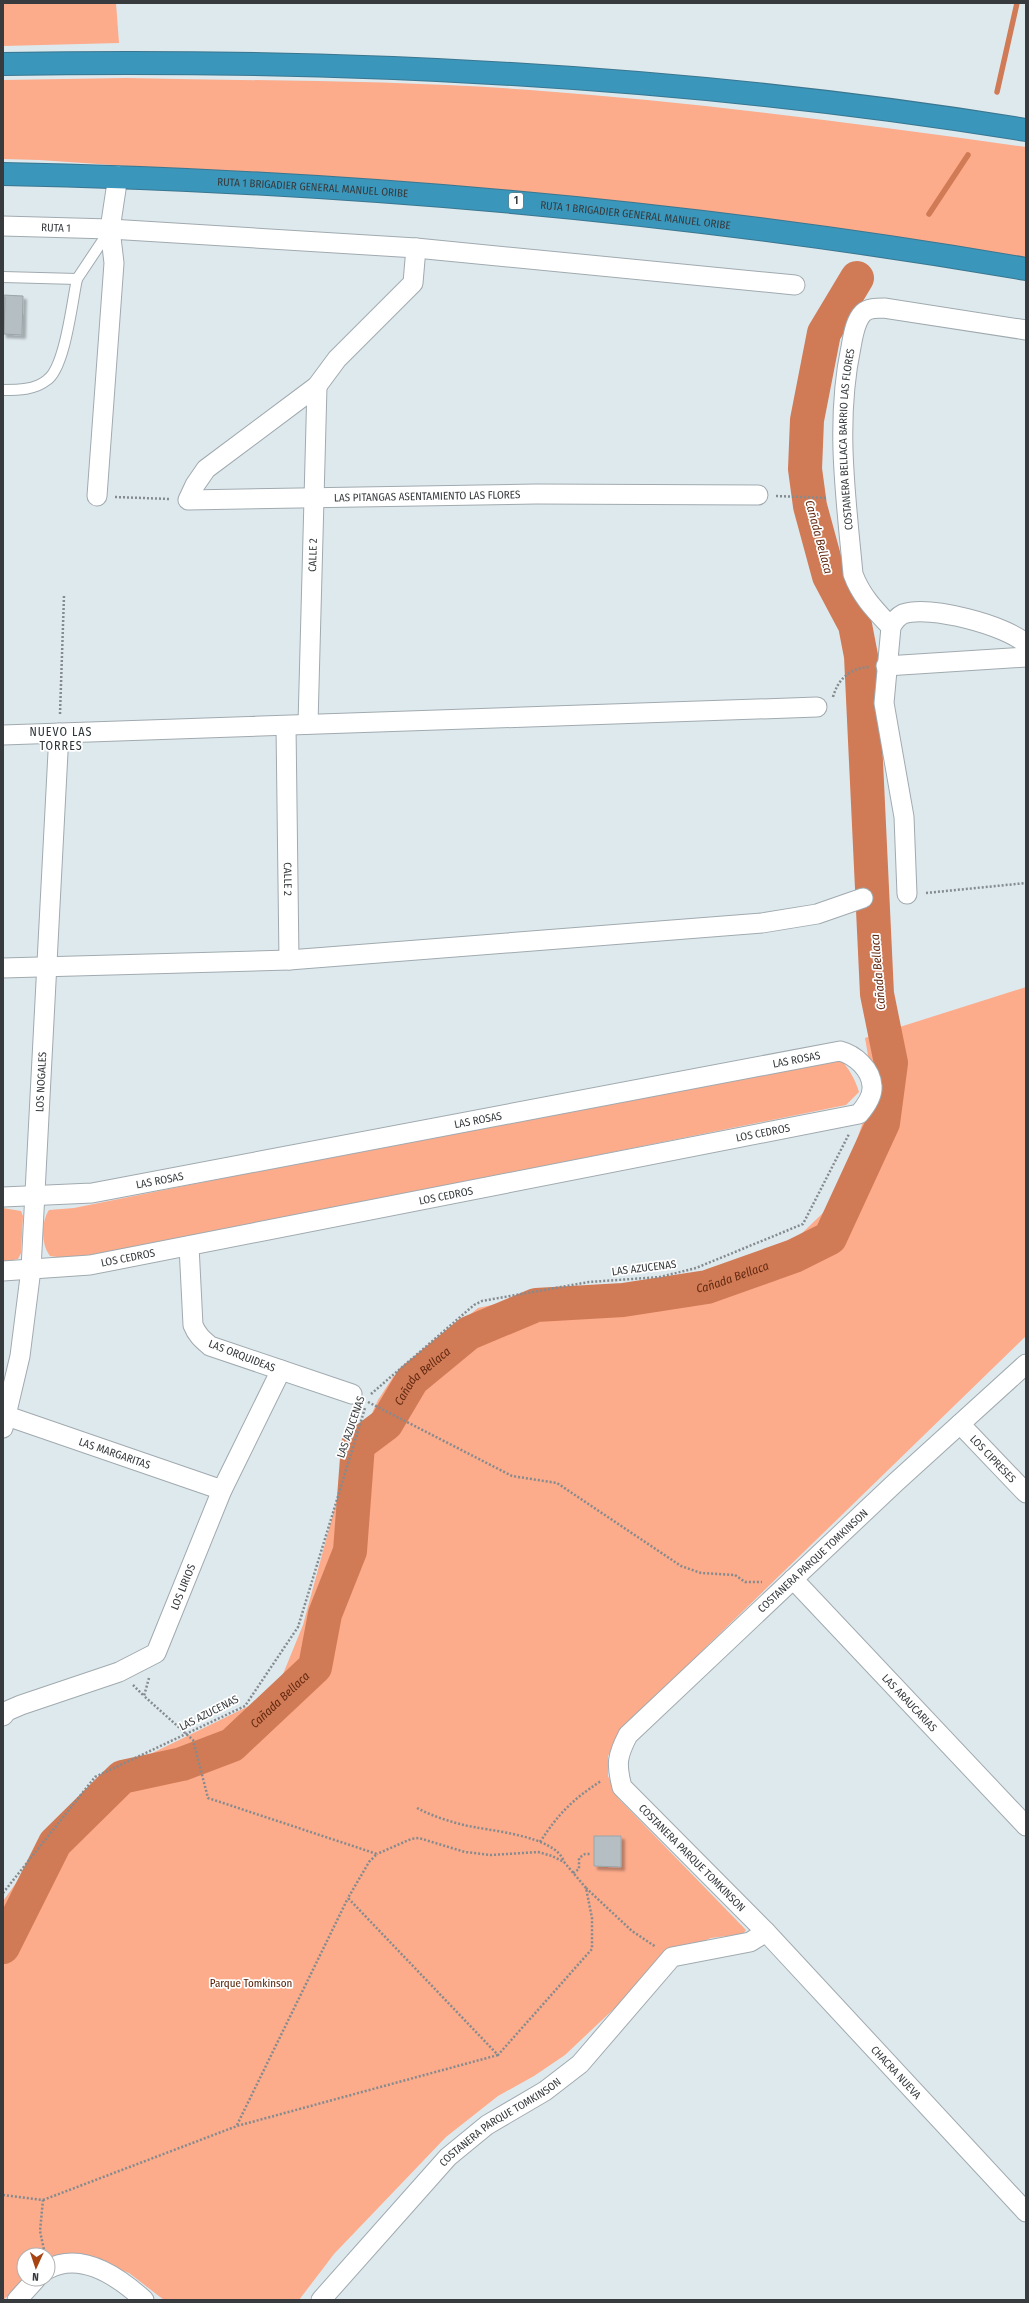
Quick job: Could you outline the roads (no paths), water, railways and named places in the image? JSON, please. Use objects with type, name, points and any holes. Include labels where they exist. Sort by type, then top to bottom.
[{"type":"highway","points":[[3,64],[187,62],[356,66],[487,72],[730,91],[960,120],[1026,130]]},
{"type":"highway","name":"RUTA 1 BRIGADIER GENERAL MANUEL ORIBE","points":[[3,174],[118,176],[415,192],[577,207],[919,250],[1026,269]]},
{"type":"street","points":[[97,496],[114,263],[110,229],[118,176]]},
{"type":"street","name":"RUTA 1","points":[[3,226],[110,229]]},
{"type":"street","points":[[110,229],[416,248],[795,285]]},
{"type":"street","points":[[317,386],[337,359],[413,283],[416,248]]},
{"type":"street","name":"COSTANERA BELLACA BARRIO LAS FLORES","points":[[891,627],[867,602],[860,591],[853,574],[843,467],[843,397],[854,332],[864,313],[873,309],[896,309],[1026,330]]},
{"type":"street","name":"CALLE 2","points":[[308,724],[317,386]]},
{"type":"street","name":"LAS PITANGAS ASENTAMIENTO LAS FLORES","points":[[317,386],[206,469],[197,481],[188,500],[536,494],[767,496]]},
{"type":"street","points":[[907,894],[904,817],[885,717],[886,666],[891,627],[896,618],[903,614],[916,612],[932,613],[999,627],[1013,634],[1026,644]]},
{"type":"street","points":[[886,666],[1026,657]]},
{"type":"street","points":[[3,735],[817,707]]},
{"type":"street","name":"CALLE 2","points":[[286,726],[289,960]]},
{"type":"street","name":"LOS NOGALES","points":[[5,1422],[20,1356],[31,1269],[48,967],[59,733]]},
{"type":"street","points":[[3,968],[289,960],[762,923],[817,914],[863,898]]},
{"type":"street","name":"LAS ROSAS","points":[[34,1196],[92,1194],[840,1050],[851,1054],[859,1061],[872,1086],[870,1096],[859,1114]]},
{"type":"street","name":"LOS CEDROS","points":[[3,1271],[90,1265],[859,1114]]},
{"type":"street","points":[[3,1197],[34,1196]]},
{"type":"street","name":"LAS ORQUIDEAS","points":[[189,1246],[193,1325],[197,1334],[210,1346],[360,1398]]},
{"type":"street","name":"COSTANERA PARQUE TOMKINSON","points":[[321,2300],[448,2157],[487,2125],[545,2091],[580,2064],[672,1957],[750,1942],[766,1932],[622,1787],[618,1770],[618,1753],[628,1736],[793,1580],[1026,1364]]},
{"type":"street","name":"LOS LIRIOS","points":[[3,1716],[7,1711],[21,1705],[119,1672],[156,1653],[222,1490],[281,1370]]},
{"type":"street","name":"LAS MARGARITAS","points":[[5,1422],[222,1490]]},
{"type":"street","name":"LOS CIPRESES","points":[[960,1424],[1026,1493]]},
{"type":"street","name":"LAS ARAUCARIAS","points":[[793,1580],[1026,1826]]},
{"type":"street","name":"CHACRA NUEVA","points":[[766,1932],[1026,2212]]},
{"type":"street","points":[[56,2267],[72,2264],[101,2269],[124,2281],[144,2300]]},
{"type":"street","points":[[17,2300],[29,2287]]},
{"type":"lane","points":[[3,390],[23,390],[48,380],[60,364],[77,279],[110,229]]},
{"type":"lane","points":[[3,277],[77,279]]},
{"type":"waterway","points":[[997,92],[1017,3]]},
{"type":"waterway","points":[[929,214],[968,155]]},
{"type":"waterway","name":"Cañada Bellaca","points":[[3,1947],[55,1843],[122,1777],[182,1764],[232,1745],[315,1667],[325,1614],[350,1551],[358,1445],[386,1424],[412,1380],[469,1333],[536,1305],[623,1300],[707,1287],[794,1256],[830,1238],[883,1123],[891,1063],[877,994],[861,656],[855,625],[829,576],[810,506],[805,469],[807,420],[824,333],[857,278]]},
{"type":"district","name":"NUEVO LAS TORRES","points":[[61,739]]},
{"type":"park label","name":"Parque Tomkinson","points":[[251,1983]]}]
